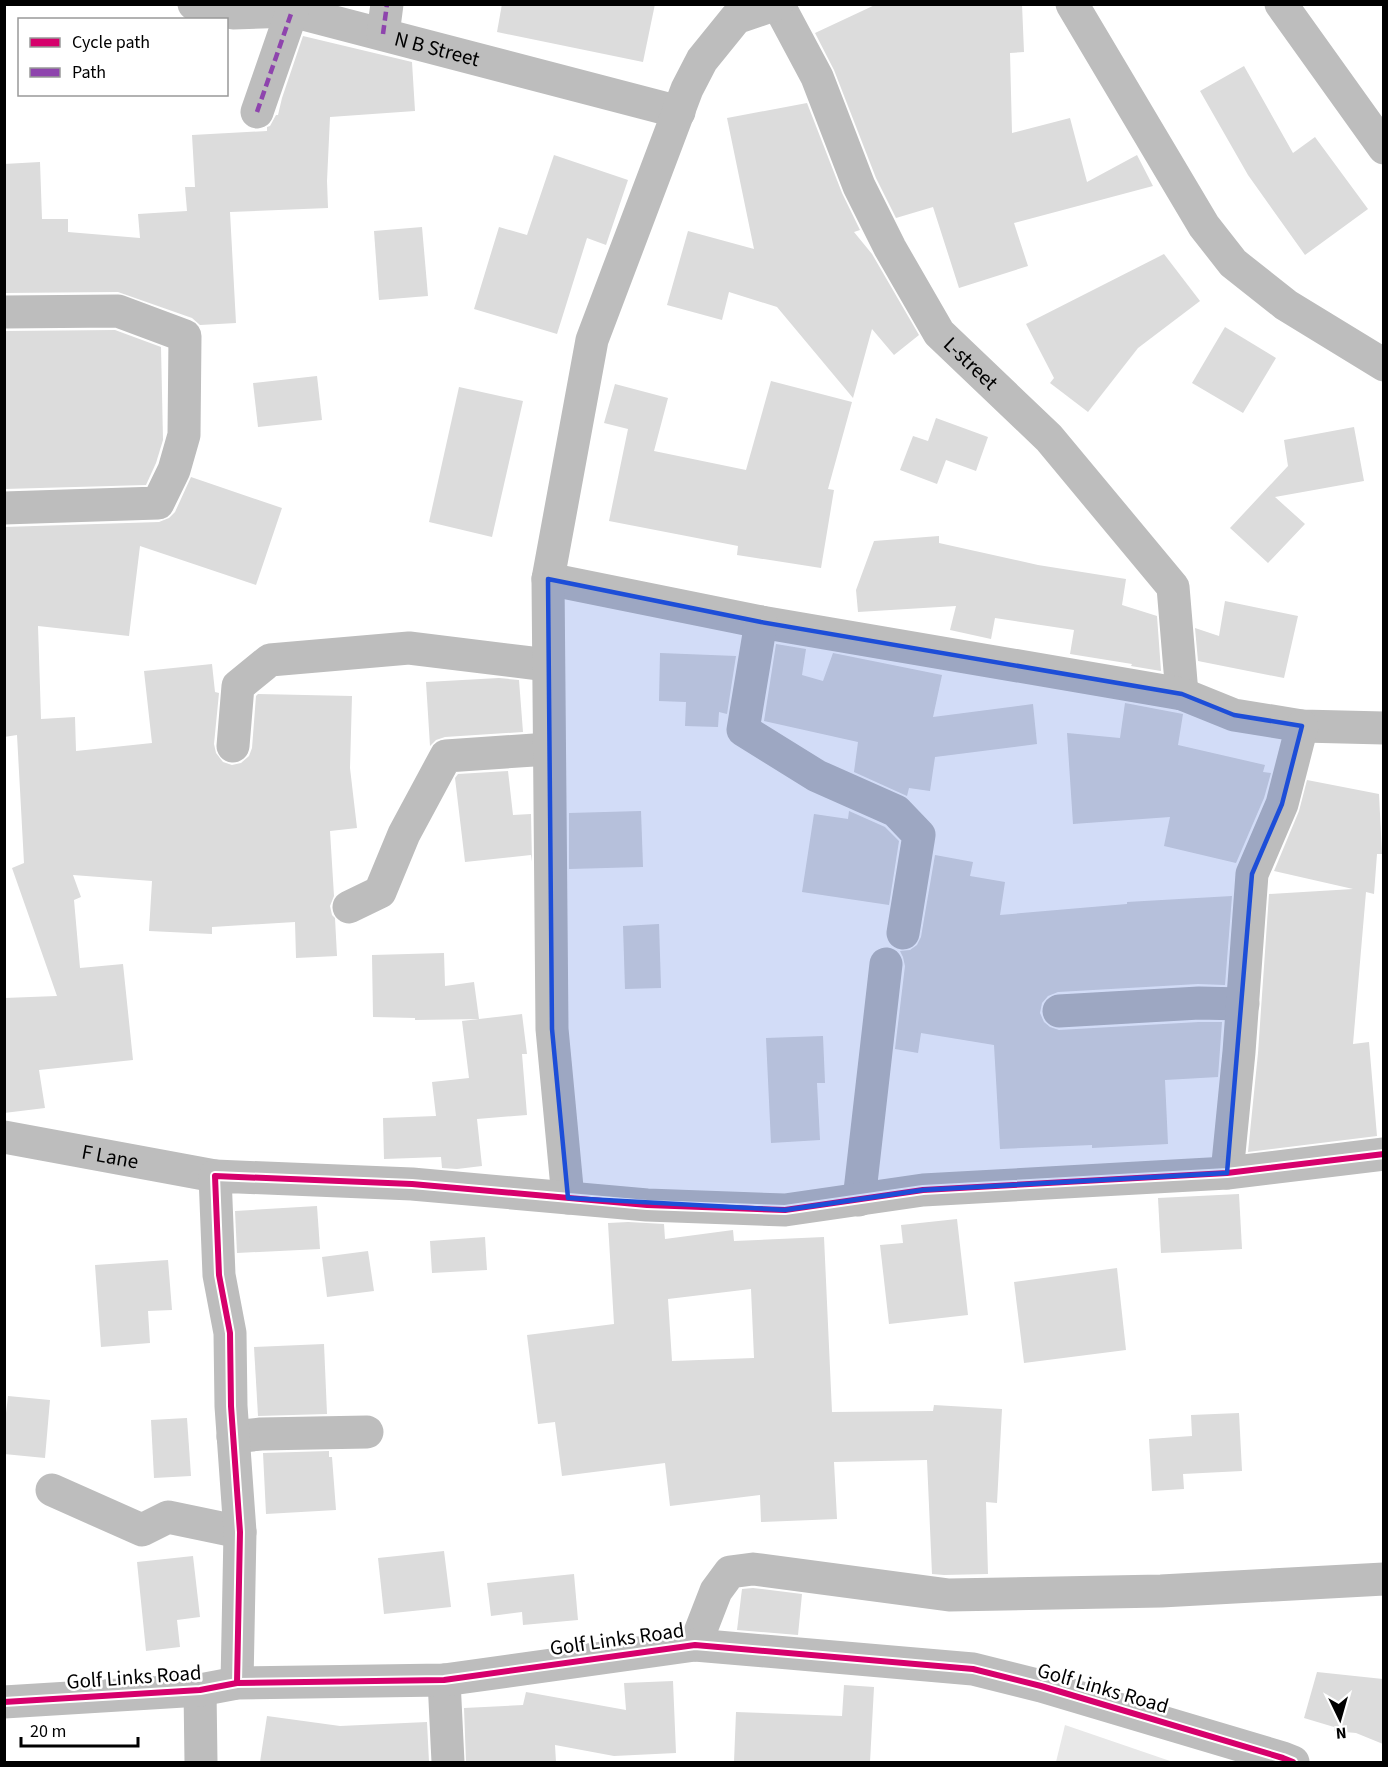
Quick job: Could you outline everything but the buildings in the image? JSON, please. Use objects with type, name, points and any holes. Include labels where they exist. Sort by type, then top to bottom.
[{"type":"street","name":"N B Street","points":[[194,4],[233,12],[292,11],[385,19],[681,108]]},
{"type":"street","name":"L-street","points":[[568,1198],[552,1029],[548,579],[592,340],[687,90],[731,11],[778,4],[817,77],[859,186],[890,248],[939,333],[1049,438],[1173,587],[1182,694]]},
{"type":"street","points":[[1072,4],[1204,226],[1233,263],[1286,305],[1383,365]]},
{"type":"street","points":[[1281,4],[1383,148]]},
{"type":"street","points":[[257,112],[292,11]]},
{"type":"street","points":[[4,312],[118,311],[184,336],[184,347],[183,435],[174,470],[158,503],[4,508]]},
{"type":"street","points":[[548,579],[761,622],[1182,694],[1234,715],[1302,726],[1383,728]]},
{"type":"street","points":[[761,622],[743,730],[817,776],[896,811],[919,835],[903,933]]},
{"type":"street","points":[[233,746],[238,686],[270,660],[409,648],[548,665]]},
{"type":"street","points":[[1227,1173],[1243,1004],[1252,874],[1282,804],[1302,726]]},
{"type":"street","points":[[349,907],[380,892],[404,834],[446,756],[549,749]]},
{"type":"street","points":[[859,1200],[886,964]]},
{"type":"street","points":[[1059,1011],[1243,1004]]},
{"type":"street","name":"F Lane","points":[[4,1137],[215,1176],[412,1184],[647,1205],[785,1210],[923,1190],[1227,1173],[1383,1154]]},
{"type":"street","points":[[215,1176],[219,1275],[230,1333],[231,1407],[240,1532],[237,1683]]},
{"type":"street","points":[[233,1437],[261,1434],[367,1432]]},
{"type":"street","points":[[52,1490],[142,1530],[168,1517],[240,1532]]},
{"type":"street","points":[[695,1645],[716,1591],[730,1572],[753,1569],[949,1595],[1161,1591],[1383,1579]]},
{"type":"street","name":"Golf Links Road","points":[[4,1702],[200,1690],[237,1683],[444,1680],[695,1645],[973,1669],[1041,1686],[1293,1762]]},
{"type":"street","points":[[444,1680],[448,1762]]},
{"type":"street","points":[[200,1690],[201,1762]]},
{"type":"highlighted area","points":[[548,579],[761,622],[1182,694],[1234,715],[1302,726],[1282,804],[1252,874],[1227,1173],[923,1190],[785,1210],[568,1198],[552,1029]]},
{"type":"shaded area","points":[[1065,1725],[1173,1762],[1056,1762]]},
{"type":"marked path","points":[[383,34],[387,4]]},
{"type":"marked path","points":[[257,112],[292,11]]},
{"type":"cycle path","points":[[237,1683],[240,1532],[231,1406],[230,1333],[219,1275],[215,1176],[412,1184],[647,1205],[785,1210],[923,1190],[1227,1173],[1384,1154]]},
{"type":"cycle path","points":[[4,1702],[200,1690],[237,1683],[444,1680],[695,1645],[973,1669],[1041,1686],[1293,1762]]}]
